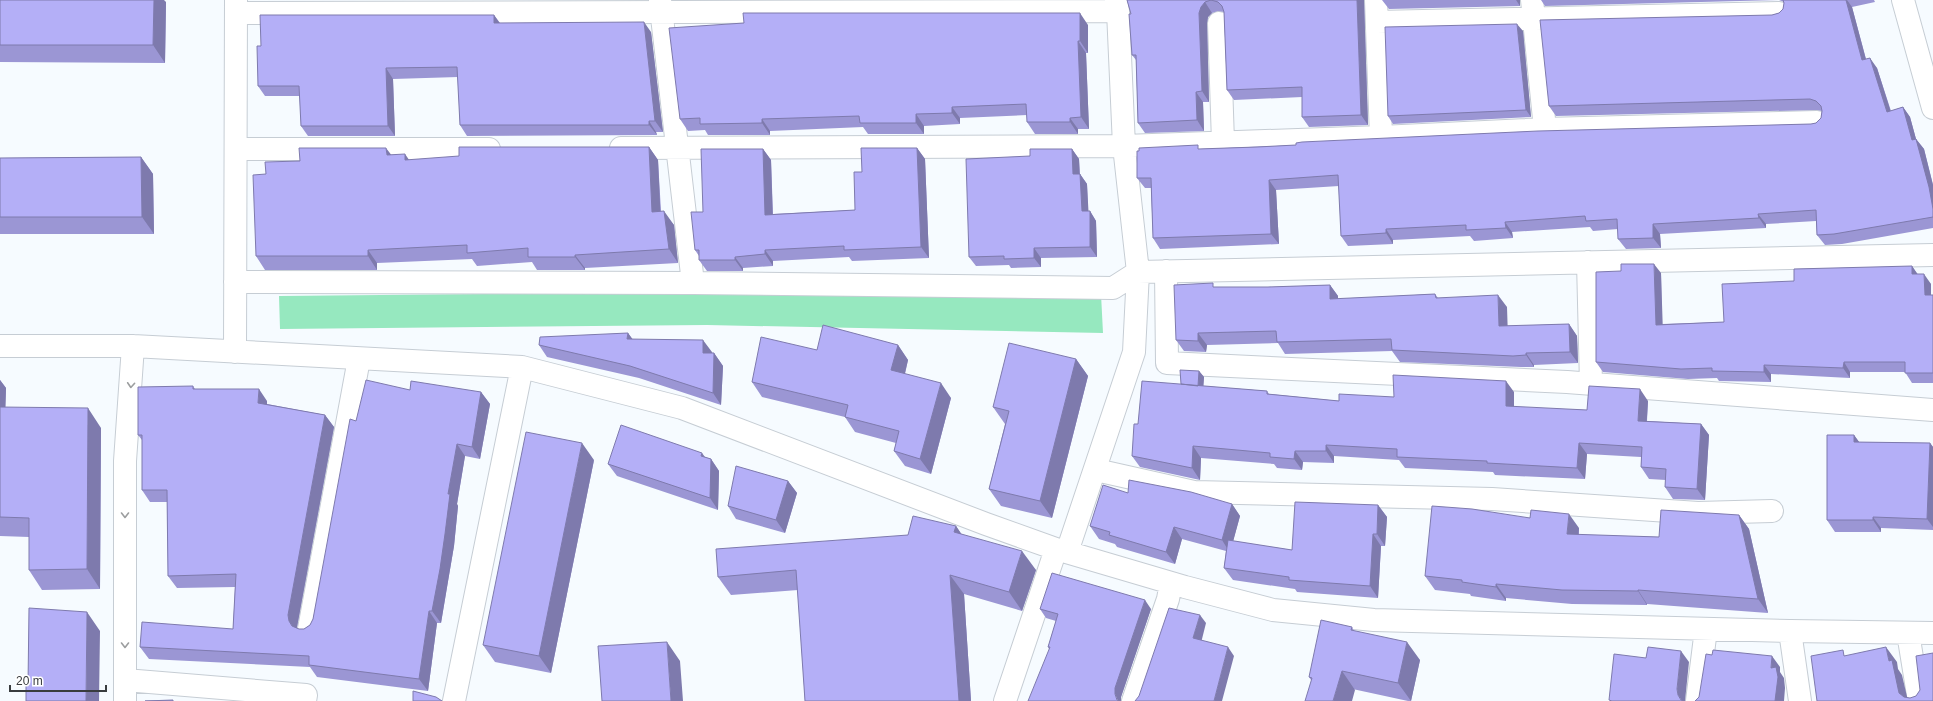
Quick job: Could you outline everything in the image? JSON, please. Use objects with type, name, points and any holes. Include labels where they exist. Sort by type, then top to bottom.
[{"type":"street","points":[[1376,0],[1381,137]]},
{"type":"street","points":[[1903,0],[1933,108]]},
{"type":"street","points":[[235,352],[236,6],[1117,6],[1124,146],[1138,272],[1134,352],[1096,470],[1061,550],[1005,701]]},
{"type":"street","points":[[660,6],[693,284]]},
{"type":"street","points":[[1377,22],[1533,9],[1779,13]]},
{"type":"street","points":[[1533,9],[1545,128]]},
{"type":"street","points":[[1219,23],[1223,142]]},
{"type":"street","points":[[598,148],[1124,146],[1381,137],[1545,128],[1817,122]]},
{"type":"street","points":[[236,149],[512,148]]},
{"type":"street","points":[[235,282],[1113,288],[1138,272],[1933,255]]},
{"type":"street","points":[[1588,262],[1591,384]]},
{"type":"street","points":[[1166,271],[1167,363],[1591,384],[1933,410]]},
{"type":"street","points":[[0,346],[133,346],[522,367],[682,408],[986,524],[1061,550],[1171,583],[1273,610],[1374,620],[1790,631],[1933,633]]},
{"type":"street","points":[[125,701],[126,461],[133,346]]},
{"type":"street","points":[[309,629],[359,359]]},
{"type":"street","points":[[454,701],[522,367]]},
{"type":"street","points":[[1096,470],[1194,492],[1492,499],[1698,513],[1772,511]]},
{"type":"street","points":[[1133,701],[1168,599],[1171,583]]},
{"type":"street","points":[[1697,701],[1706,629]]},
{"type":"street","points":[[1790,631],[1800,701]]},
{"type":"street","points":[[1908,633],[1919,701]]},
{"type":"street","points":[[125,680],[306,695],[305,701]]},
{"type":"green space","points":[[710,292],[1101,294],[1103,333],[707,325],[280,329],[279,296]]},
{"type":"building","points":[[0,0],[154,0],[153,45],[0,45]]},
{"type":"building","points":[[1127,0],[1211,0],[1205,2],[1199,13],[1202,91],[1196,92],[1197,120],[1138,123],[1136,55],[1132,55],[1129,14],[1131,14]]},
{"type":"building","points":[[1211,0],[1357,0],[1361,115],[1302,117],[1302,87],[1227,90],[1224,12],[1222,6],[1218,2]]},
{"type":"building","points":[[1783,0],[1846,0],[1862,60],[1870,58],[1887,112],[1903,107],[1912,140],[1916,139],[1929,187],[1933,217],[1834,234],[1817,235],[1816,210],[1758,214],[1759,218],[1653,224],[1653,238],[1618,239],[1617,219],[1586,221],[1585,216],[1505,222],[1506,228],[1466,230],[1466,225],[1386,229],[1386,233],[1341,236],[1338,175],[1269,180],[1271,234],[1153,238],[1151,178],[1137,178],[1137,151],[1139,151],[1139,148],[1198,145],[1198,149],[1257,147],[1296,145],[1296,143],[1302,142],[1538,131],[1816,123],[1821,118],[1821,106],[1816,101],[1810,99],[1549,106],[1540,20],[1772,15],[1779,13],[1783,9]]},
{"type":"building","points":[[743,13],[1080,13],[1080,41],[1078,41],[1081,117],[1070,118],[1070,122],[1027,122],[1026,104],[952,107],[952,113],[916,114],[916,123],[860,123],[859,116],[762,119],[762,123],[700,124],[700,118],[680,119],[669,28],[744,23]]},
{"type":"building","points":[[260,15],[494,15],[494,23],[644,22],[655,121],[649,121],[649,125],[460,125],[457,67],[386,68],[388,126],[301,126],[299,86],[258,86],[257,46],[261,46]]},
{"type":"building","points":[[1517,24],[1526,110],[1388,116],[1385,27]]},
{"type":"building","points":[[459,147],[649,147],[652,212],[664,211],[669,249],[575,255],[575,257],[528,257],[528,248],[467,253],[467,245],[368,250],[368,256],[256,256],[253,175],[266,174],[265,162],[300,161],[299,148],[386,148],[387,155],[405,154],[405,160],[459,156]]},
{"type":"building","points":[[861,148],[917,148],[921,247],[844,250],[844,246],[765,250],[765,254],[735,257],[735,260],[699,260],[699,250],[695,250],[691,212],[703,212],[701,149],[763,149],[765,215],[855,210],[854,172],[862,172]]},
{"type":"building","points":[[1030,149],[1072,149],[1073,174],[1080,174],[1082,211],[1090,211],[1090,247],[1034,248],[1034,258],[1004,259],[1004,256],[969,257],[966,159],[1030,156]]},
{"type":"building","points":[[141,157],[142,217],[0,217],[0,158]]},
{"type":"building","points":[[1621,264],[1654,264],[1656,325],[1724,322],[1722,284],[1794,281],[1794,269],[1912,266],[1912,274],[1924,274],[1925,295],[1933,295],[1933,373],[1905,373],[1905,362],[1844,362],[1843,368],[1764,365],[1764,372],[1712,371],[1712,368],[1681,369],[1596,362],[1596,272],[1621,271]]},
{"type":"building","points":[[1213,283],[1213,287],[1330,285],[1330,299],[1435,294],[1436,298],[1498,295],[1499,326],[1569,324],[1570,352],[1526,353],[1526,355],[1513,356],[1392,350],[1391,339],[1277,342],[1276,331],[1198,333],[1198,341],[1176,340],[1174,285]]},
{"type":"building","points":[[823,325],[898,345],[891,370],[941,383],[920,459],[894,451],[899,431],[845,417],[848,405],[752,382],[761,337],[817,350]]},
{"type":"building","points":[[628,333],[627,339],[703,340],[703,353],[714,353],[713,393],[630,366],[539,345],[540,337]]},
{"type":"building","points":[[1009,343],[1076,359],[1040,501],[989,489],[1009,411],[993,407]]},
{"type":"building","points":[[1180,370],[1199,371],[1198,386],[1181,384]]},
{"type":"building","points":[[1393,375],[1506,381],[1506,406],[1587,410],[1589,386],[1640,389],[1638,421],[1701,424],[1697,489],[1665,487],[1666,469],[1641,467],[1642,447],[1579,443],[1577,468],[1487,463],[1487,461],[1397,457],[1397,449],[1326,445],[1326,451],[1295,451],[1294,459],[1270,457],[1270,453],[1193,446],[1192,468],[1132,456],[1134,424],[1138,424],[1142,381],[1267,391],[1267,394],[1339,401],[1339,394],[1394,397]]},
{"type":"building","points":[[366,380],[410,390],[411,381],[481,392],[472,447],[457,444],[448,494],[450,494],[440,569],[432,611],[429,611],[419,679],[309,665],[309,656],[140,647],[142,622],[233,629],[236,574],[168,576],[167,490],[142,490],[142,435],[138,435],[138,387],[193,386],[193,389],[259,389],[258,403],[325,415],[288,615],[292,626],[299,629],[304,629],[310,625],[313,619],[350,419],[356,421]]},
{"type":"building","points":[[0,407],[88,408],[87,569],[29,570],[29,518],[0,517]]},
{"type":"building","points":[[621,425],[702,453],[701,456],[711,459],[710,498],[608,464]]},
{"type":"building","points":[[526,432],[582,443],[539,656],[483,645]]},
{"type":"building","points":[[1827,435],[1854,435],[1854,442],[1930,443],[1927,519],[1873,517],[1873,520],[1827,520]]},
{"type":"building","points":[[736,466],[788,481],[776,520],[728,506]]},
{"type":"building","points":[[1129,480],[1191,492],[1232,504],[1222,540],[1174,527],[1166,552],[1109,535],[1110,532],[1090,526],[1103,485],[1128,493]]},
{"type":"building","points":[[1295,502],[1378,505],[1377,534],[1373,534],[1370,586],[1289,580],[1289,577],[1224,568],[1228,540],[1292,550]]},
{"type":"building","points":[[1432,506],[1472,509],[1530,518],[1531,510],[1569,514],[1567,534],[1659,537],[1661,510],[1739,515],[1758,599],[1638,590],[1562,590],[1496,584],[1496,587],[1462,582],[1462,580],[1425,576]]},
{"type":"building","points":[[913,516],[956,526],[954,532],[1022,551],[1009,592],[950,575],[959,701],[805,701],[796,570],[718,577],[716,549],[908,535]]},
{"type":"building","points":[[1052,573],[1145,600],[1115,688],[1115,694],[1117,700],[1119,701],[1028,701],[1050,647],[1048,647],[1058,614],[1040,609]]},
{"type":"building","points":[[29,608],[87,612],[86,701],[26,701],[26,685],[28,685]]},
{"type":"building","points":[[1169,608],[1200,615],[1193,638],[1228,647],[1214,701],[1135,701],[1139,696]]},
{"type":"building","points":[[1321,620],[1352,627],[1351,630],[1407,642],[1398,683],[1342,671],[1333,701],[1305,701],[1312,678],[1309,677]]},
{"type":"building","points":[[667,642],[671,701],[602,701],[598,646]]},
{"type":"building","points":[[1648,647],[1681,651],[1677,689],[1681,700],[1685,701],[1609,700],[1614,654],[1646,658]]},
{"type":"building","points":[[1886,647],[1889,661],[1892,660],[1899,693],[1904,697],[1910,698],[1916,696],[1920,690],[1916,656],[1933,653],[1933,701],[1817,701],[1811,656],[1843,650],[1844,656]]},
{"type":"building","points":[[1713,650],[1772,656],[1771,668],[1776,667],[1778,677],[1775,701],[1695,701],[1699,697],[1706,654],[1712,655]]},
{"type":"building","points":[[413,691],[436,697],[442,701],[413,701]]},
{"type":"building","points":[[173,700],[173,701],[145,701]]}]
